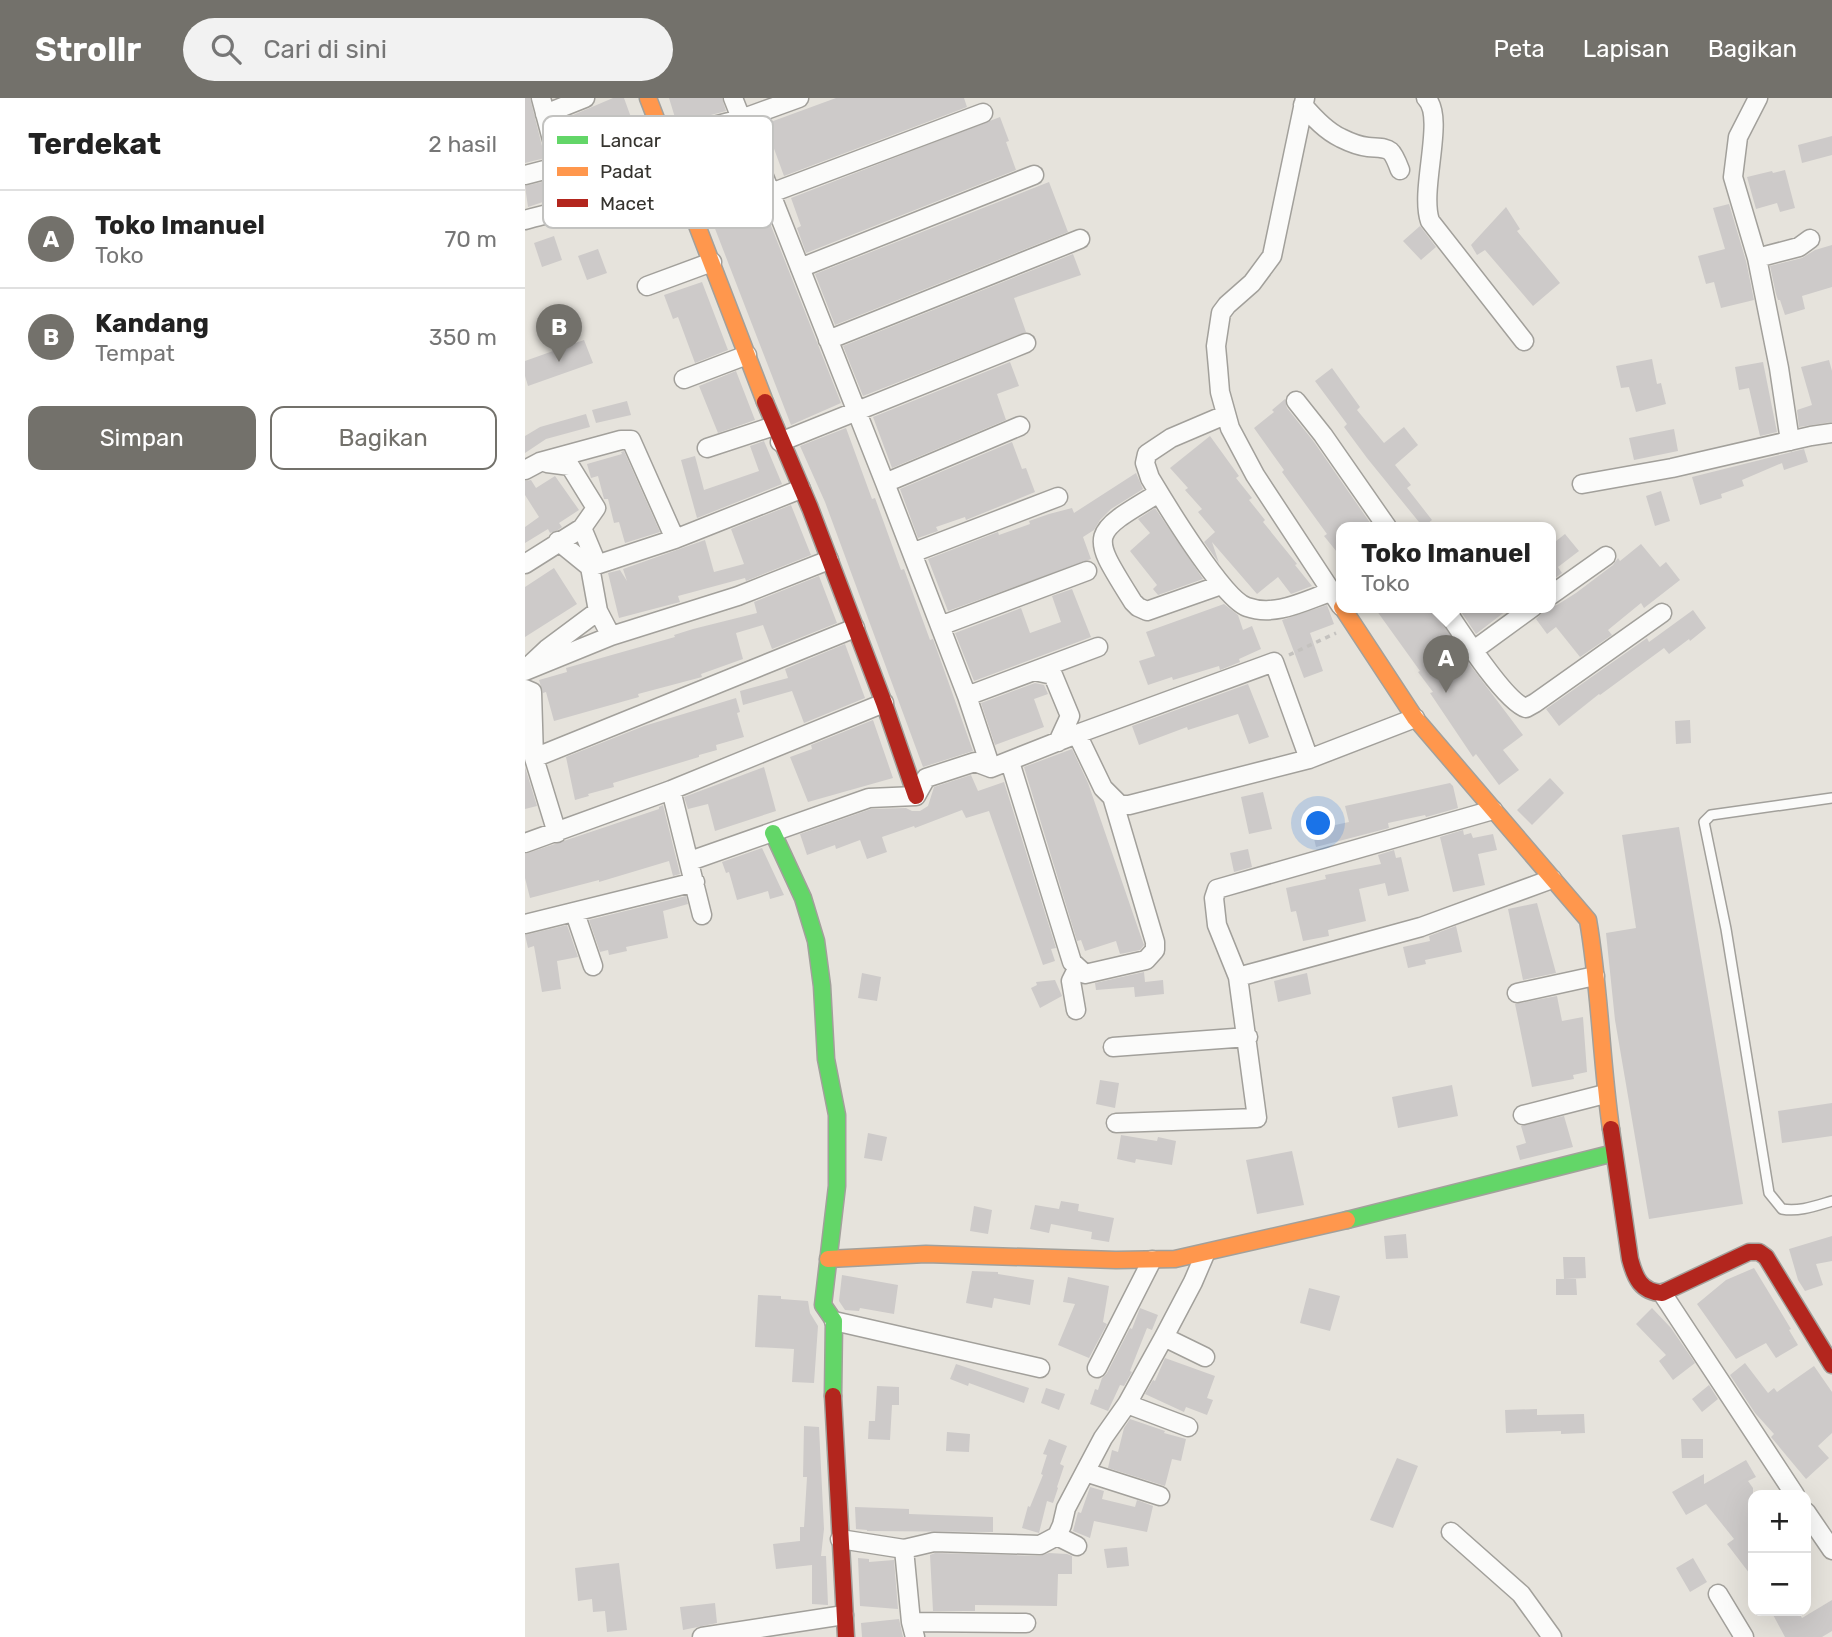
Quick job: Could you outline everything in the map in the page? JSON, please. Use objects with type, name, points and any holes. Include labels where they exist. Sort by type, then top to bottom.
[{"type":"street","points":[[543,106],[585,98]]},
{"type":"street","points":[[648,98],[655,116]]},
{"type":"street","points":[[733,98],[740,116]]},
{"type":"street","points":[[749,116],[799,98]]},
{"type":"street","points":[[1426,98],[1431,103],[1434,118],[1426,189],[1430,221],[1524,341]]},
{"type":"street","points":[[1758,98],[1738,137],[1733,177],[1757,258],[1779,368],[1790,441]]},
{"type":"street","points":[[1304,102],[1316,120],[1342,139],[1389,150],[1400,170]]},
{"type":"street","points":[[1304,102],[1272,256],[1252,283],[1227,304],[1221,313],[1216,346],[1225,415],[1255,475],[1336,594]]},
{"type":"street","points":[[773,192],[983,113]]},
{"type":"street","points":[[525,175],[543,170]]},
{"type":"street","points":[[800,268],[1034,175]]},
{"type":"street","points":[[773,198],[967,696],[991,768]]},
{"type":"street","points":[[525,220],[543,215]]},
{"type":"street","points":[[699,228],[884,703],[916,796]]},
{"type":"street","points":[[828,340],[1080,239]]},
{"type":"street","points":[[1757,258],[1799,247],[1810,239]]},
{"type":"street","points":[[647,286],[712,262]]},
{"type":"street","points":[[707,448],[777,434],[857,411],[1027,343]]},
{"type":"street","points":[[684,379],[747,355]]},
{"type":"street","points":[[1296,401],[1329,443],[1384,522]]},
{"type":"street","points":[[1225,415],[1171,438],[1147,454],[1145,463],[1159,493],[1221,585],[1239,604],[1263,610],[1336,609]]},
{"type":"street","points":[[885,483],[1020,426]]},
{"type":"street","points":[[1582,484],[1672,468],[1832,433]]},
{"type":"street","points":[[533,466],[621,439],[631,440],[675,539]]},
{"type":"street","points":[[525,564],[582,528],[596,508],[570,466],[533,466]]},
{"type":"street","points":[[594,566],[675,539],[801,489]]},
{"type":"street","points":[[1159,493],[1112,523],[1102,538],[1102,547],[1108,563],[1133,602],[1147,611],[1221,585]]},
{"type":"street","points":[[912,553],[1058,497]]},
{"type":"street","points":[[582,528],[594,566],[598,611],[611,636]]},
{"type":"street","points":[[558,541],[594,566]]},
{"type":"street","points":[[1556,591],[1606,556]]},
{"type":"street","points":[[525,671],[611,636],[738,596],[829,560]]},
{"type":"street","points":[[940,626],[1087,570]]},
{"type":"street","points":[[525,671],[547,649],[598,611]]},
{"type":"street","points":[[1349,613],[1415,718],[1588,920],[1594,954],[1605,1094],[1630,1259],[1636,1279],[1652,1294],[1662,1293],[1749,1252],[1759,1252],[1766,1258],[1832,1365]]},
{"type":"street","points":[[1448,613],[1513,701],[1526,708],[1663,613]]},
{"type":"street","points":[[1474,650],[1526,613]]},
{"type":"street","points":[[534,758],[855,628]]},
{"type":"street","points":[[967,696],[1098,647]]},
{"type":"street","points":[[916,796],[926,778],[975,762],[991,768],[1010,762],[1077,734],[1274,662],[1309,759]]},
{"type":"street","points":[[1034,671],[1053,675],[1070,716],[1058,742]]},
{"type":"street","points":[[525,689],[531,692],[534,758],[557,833]]},
{"type":"street","points":[[525,843],[671,790],[884,703]]},
{"type":"street","points":[[1077,734],[1103,788],[1120,805],[1129,805],[1309,759],[1415,718]]},
{"type":"street","points":[[1010,762],[1072,962],[1085,974],[1146,960],[1155,950],[1155,942],[1113,800]]},
{"type":"street","points":[[671,790],[702,915]]},
{"type":"street","points":[[689,861],[869,798],[916,796]]},
{"type":"street","points":[[1115,1123],[1257,1118],[1238,976],[1217,925],[1214,898],[1217,889],[1493,810]]},
{"type":"street","points":[[773,833],[803,898],[816,941],[822,986],[826,1059],[837,1115],[837,1186],[823,1305],[834,1321],[833,1396],[846,1637]]},
{"type":"street","points":[[1238,976],[1421,927],[1552,879]]},
{"type":"street","points":[[525,924],[695,882]]},
{"type":"street","points":[[575,913],[593,966]]},
{"type":"street","points":[[1076,1010],[1071,981],[1077,969]]},
{"type":"street","points":[[1517,993],[1595,976]]},
{"type":"street","points":[[1113,1047],[1248,1037]]},
{"type":"street","points":[[1523,1115],[1605,1094]]},
{"type":"street","points":[[828,1259],[926,1254],[1116,1261],[1175,1259],[1205,1254],[1614,1153]]},
{"type":"street","points":[[840,1539],[904,1549],[934,1542],[1040,1545],[1057,1536],[1066,1508],[1103,1438],[1126,1404],[1164,1337],[1205,1254]]},
{"type":"street","points":[[1097,1368],[1152,1260]]},
{"type":"street","points":[[1662,1293],[1792,1490]]},
{"type":"street","points":[[834,1321],[1040,1368]]},
{"type":"street","points":[[1164,1337],[1205,1357]]},
{"type":"street","points":[[1126,1404],[1188,1427]]},
{"type":"street","points":[[1085,1472],[1160,1496]]},
{"type":"street","points":[[1811,1519],[1832,1550]]},
{"type":"street","points":[[1451,1532],[1521,1594],[1552,1637]]},
{"type":"street","points":[[1057,1536],[1077,1546]]},
{"type":"street","points":[[904,1549],[913,1630],[1026,1623]]},
{"type":"street","points":[[1717,1594],[1744,1637]]},
{"type":"street","points":[[702,1637],[844,1615]]},
{"type":"lane","points":[[1832,798],[1711,815],[1704,822],[1726,929],[1769,1194],[1782,1209],[1796,1211],[1832,1201]]},
{"type":"path","points":[[1274,662],[1341,613]]},
{"type":"building","points":[[525,98],[530,98],[543,158],[525,163]]},
{"type":"building","points":[[613,98],[624,98],[630,116],[571,116]]},
{"type":"building","points":[[669,98],[722,98],[726,111],[707,116],[675,116]]},
{"type":"building","points":[[836,98],[964,98],[967,107],[784,176],[773,146],[773,121]]},
{"type":"building","points":[[1000,117],[1016,170],[806,253],[797,228],[801,226],[791,198]]},
{"type":"building","points":[[1832,136],[1832,155],[1802,163],[1798,145]]},
{"type":"building","points":[[1785,170],[1795,208],[1780,212],[1777,203],[1756,209],[1747,177]]},
{"type":"building","points":[[543,182],[543,202],[528,207],[525,186]]},
{"type":"building","points":[[1049,182],[1068,232],[835,325],[815,274]]},
{"type":"building","points":[[1729,204],[1754,300],[1721,308],[1714,282],[1706,284],[1698,256],[1725,249],[1713,208]]},
{"type":"building","points":[[1506,207],[1520,229],[1517,231],[1560,283],[1533,306],[1485,250],[1477,255],[1471,245]]},
{"type":"building","points":[[1420,226],[1436,247],[1421,260],[1403,241]]},
{"type":"building","points":[[715,228],[772,228],[841,403],[791,425]]},
{"type":"building","points":[[554,236],[562,260],[542,267],[534,243]]},
{"type":"building","points":[[1832,245],[1832,287],[1802,296],[1805,309],[1785,315],[1776,294],[1770,266],[1802,258],[1815,250]]},
{"type":"building","points":[[598,249],[607,273],[587,280],[578,256]]},
{"type":"building","points":[[1073,254],[1081,275],[1014,298],[1026,332],[863,396],[843,346]]},
{"type":"building","points":[[702,282],[728,350],[695,363],[678,317],[673,319],[664,295]]},
{"type":"building","points":[[584,340],[593,363],[528,386],[525,361]]},
{"type":"building","points":[[1652,359],[1657,384],[1661,383],[1666,404],[1636,412],[1629,387],[1621,388],[1616,366]]},
{"type":"building","points":[[1829,360],[1832,371],[1832,422],[1799,427],[1797,410],[1812,405],[1801,367]]},
{"type":"building","points":[[1010,362],[1019,386],[997,394],[1006,420],[892,468],[873,417]]},
{"type":"building","points":[[1763,362],[1777,432],[1760,436],[1749,388],[1739,390],[1735,367]]},
{"type":"building","points":[[1332,368],[1360,407],[1357,410],[1384,443],[1404,427],[1418,445],[1395,465],[1411,485],[1407,488],[1432,520],[1419,522],[1344,427],[1347,424],[1315,381]]},
{"type":"building","points":[[736,371],[755,420],[718,433],[699,386]]},
{"type":"building","points":[[1285,399],[1287,408],[1370,522],[1336,522],[1336,551],[1254,428],[1274,412],[1272,410]]},
{"type":"building","points":[[627,401],[631,415],[596,423],[592,410]]},
{"type":"building","points":[[586,414],[590,427],[546,439],[525,453],[525,436],[540,427]]},
{"type":"building","points":[[846,428],[901,570],[904,569],[930,640],[933,639],[973,751],[923,767],[825,502],[800,446]]},
{"type":"building","points":[[1674,429],[1678,451],[1634,460],[1629,438]]},
{"type":"building","points":[[1210,436],[1239,476],[1236,478],[1252,498],[1249,500],[1265,520],[1263,522],[1312,586],[1291,594],[1278,577],[1257,594],[1212,542],[1219,563],[1204,542],[1215,532],[1198,512],[1202,509],[1185,490],[1188,488],[1170,468]]},
{"type":"building","points":[[764,441],[782,484],[697,518],[681,460],[695,456],[704,490],[759,471],[750,446]]},
{"type":"building","points":[[1012,442],[1022,469],[1026,468],[1035,492],[966,520],[965,517],[936,527],[938,531],[918,538],[900,489]]},
{"type":"building","points":[[1804,449],[1808,462],[1784,470],[1782,463],[1742,480],[1744,486],[1721,494],[1722,498],[1700,505],[1692,477]]},
{"type":"building","points":[[624,451],[660,532],[625,543],[619,522],[614,523],[608,499],[604,499],[598,476],[591,478],[587,464],[622,454]]},
{"type":"building","points":[[1136,473],[1143,489],[1111,509],[1094,530],[1083,537],[1091,559],[948,611],[928,559],[998,532],[999,535],[1030,524],[1029,521],[1049,514],[1072,508],[1074,513]]},
{"type":"building","points":[[555,476],[579,510],[559,523],[562,527],[558,530],[550,533],[548,529],[525,543],[525,527],[539,517],[525,495],[525,481],[531,480],[536,488]]},
{"type":"building","points":[[1661,491],[1670,521],[1655,526],[1646,496]]},
{"type":"building","points":[[791,505],[811,555],[746,581],[745,578],[678,596],[680,602],[619,618],[608,573],[620,570],[627,581],[623,569],[705,540],[714,572],[744,564],[731,529]]},
{"type":"building","points":[[1155,508],[1203,579],[1158,595],[1153,589],[1157,585],[1130,551],[1150,533],[1138,519]]},
{"type":"building","points":[[1565,534],[1579,551],[1558,567],[1562,573],[1556,577],[1556,541]]},
{"type":"building","points":[[1641,544],[1660,567],[1666,562],[1680,580],[1644,608],[1641,603],[1608,630],[1612,635],[1580,657],[1556,627],[1547,634],[1536,619],[1542,613],[1556,613],[1556,605],[1613,565],[1618,558],[1620,561]]},
{"type":"building","points":[[554,568],[577,604],[525,637],[525,587]]},
{"type":"building","points":[[819,576],[837,623],[772,649],[763,625],[736,633],[743,659],[701,674],[702,677],[554,721],[546,692],[543,693],[539,680],[567,672],[566,668],[675,637],[674,635],[693,629],[757,613],[754,602]]},
{"type":"building","points":[[1072,589],[1091,637],[974,681],[955,633],[1021,608],[1030,633],[1061,622],[1052,596]]},
{"type":"building","points":[[1224,604],[1238,615],[1243,630],[1252,626],[1261,649],[1220,670],[1219,666],[1148,685],[1139,661],[1155,656],[1146,632]]},
{"type":"building","points":[[1327,605],[1334,624],[1310,633],[1323,671],[1304,678],[1282,620]]},
{"type":"building","points":[[1693,610],[1706,628],[1669,654],[1664,648],[1559,726],[1546,709],[1647,638],[1649,642]]},
{"type":"building","points":[[1378,613],[1437,613],[1461,653],[1523,735],[1503,750],[1519,770],[1499,785],[1476,754],[1473,757],[1430,693],[1433,692],[1418,672],[1420,671]]},
{"type":"building","points":[[1462,613],[1503,613],[1476,634]]},
{"type":"building","points":[[845,644],[865,698],[804,723],[792,691],[743,705],[740,691],[788,678],[785,669]]},
{"type":"building","points":[[1035,683],[1044,685],[1048,694],[1034,699],[1044,727],[995,745],[981,703]]},
{"type":"building","points":[[1248,684],[1269,737],[1249,744],[1238,714],[1188,730],[1187,727],[1139,745],[1132,726]]},
{"type":"building","points":[[736,698],[744,737],[716,745],[717,750],[699,757],[613,783],[614,787],[575,800],[566,757],[644,726]]},
{"type":"building","points":[[873,720],[893,778],[808,802],[790,757],[812,749],[811,745]]},
{"type":"building","points":[[1690,720],[1691,743],[1676,744],[1675,721]]},
{"type":"building","points":[[1072,749],[1088,783],[1144,945],[1140,950],[1120,954],[1116,941],[1085,951],[1081,940],[1077,941],[1024,767]]},
{"type":"building","points":[[525,767],[537,806],[525,809]]},
{"type":"building","points":[[764,767],[776,811],[715,831],[708,804],[688,809],[684,797]]},
{"type":"building","points":[[971,775],[978,791],[1004,782],[1056,948],[1051,949],[1055,961],[1043,965],[989,811],[966,818],[962,810],[882,837],[887,852],[867,859],[860,840],[836,849],[835,845],[807,855],[800,834],[871,809],[906,808],[920,811],[928,806],[934,787]]},
{"type":"building","points":[[1550,778],[1564,793],[1532,825],[1517,810]]},
{"type":"building","points":[[1450,783],[1458,808],[1388,823],[1389,828],[1316,847],[1312,830],[1349,822],[1345,806]]},
{"type":"building","points":[[1263,792],[1272,829],[1249,834],[1241,797]]},
{"type":"building","points":[[663,805],[680,874],[673,876],[669,861],[599,882],[530,898],[525,878],[525,854],[659,809]]},
{"type":"building","points":[[1679,827],[1743,1204],[1649,1219],[1615,1020],[1606,933],[1636,928],[1622,835]]},
{"type":"building","points":[[1463,830],[1464,835],[1471,833],[1473,838],[1493,834],[1497,850],[1478,854],[1485,885],[1453,892],[1440,837]]},
{"type":"building","points":[[762,848],[784,895],[770,899],[768,891],[737,900],[729,872],[726,873],[722,862]]},
{"type":"building","points":[[1248,849],[1252,867],[1234,872],[1230,853]]},
{"type":"building","points":[[1394,850],[1396,858],[1401,857],[1409,891],[1388,896],[1385,883],[1359,889],[1366,921],[1328,930],[1329,936],[1303,941],[1296,911],[1291,912],[1286,888],[1326,879],[1325,875],[1381,864],[1378,855]]},
{"type":"building","points":[[686,896],[688,904],[663,911],[668,938],[626,947],[627,951],[609,955],[608,950],[600,952],[589,920]]},
{"type":"building","points":[[1537,903],[1556,973],[1523,980],[1508,909]]},
{"type":"building","points":[[567,925],[578,957],[557,961],[561,989],[542,992],[534,946],[528,948],[525,935]]},
{"type":"building","points":[[1456,926],[1462,952],[1425,960],[1426,964],[1408,968],[1403,947],[1430,941],[1429,936]]},
{"type":"building","points":[[1144,972],[1145,982],[1163,980],[1164,994],[1135,997],[1134,987],[1096,990],[1095,983]]},
{"type":"building","points":[[862,973],[881,977],[877,1001],[858,998]]},
{"type":"building","points":[[1307,973],[1311,994],[1278,1002],[1274,981]]},
{"type":"building","points":[[1055,980],[1062,996],[1040,1008],[1031,988],[1037,985],[1036,982]]},
{"type":"building","points":[[1557,996],[1562,1021],[1583,1017],[1587,1072],[1573,1075],[1574,1079],[1532,1087],[1515,1004]]},
{"type":"building","points":[[1100,1080],[1119,1083],[1115,1108],[1096,1104]]},
{"type":"building","points":[[1452,1085],[1458,1116],[1398,1128],[1392,1097]]},
{"type":"building","points":[[1832,1103],[1832,1136],[1782,1143],[1778,1111]]},
{"type":"building","points":[[1564,1116],[1573,1147],[1520,1160],[1516,1146],[1526,1143],[1521,1126]]},
{"type":"building","points":[[868,1133],[887,1137],[882,1161],[864,1158]]},
{"type":"building","points":[[1121,1135],[1176,1141],[1172,1165],[1117,1159]]},
{"type":"building","points":[[1292,1151],[1304,1205],[1257,1214],[1246,1160]]},
{"type":"building","points":[[1061,1201],[1079,1204],[1078,1211],[1114,1218],[1109,1242],[1091,1239],[1092,1232],[1051,1224],[1049,1233],[1030,1229],[1035,1205],[1059,1209]]},
{"type":"building","points":[[974,1206],[992,1210],[988,1234],[970,1231]]},
{"type":"building","points":[[1406,1234],[1408,1258],[1386,1259],[1384,1236]]},
{"type":"building","points":[[1832,1236],[1832,1261],[1816,1264],[1823,1285],[1805,1291],[1798,1280],[1789,1249]]},
{"type":"building","points":[[1563,1257],[1585,1257],[1586,1278],[1564,1279]]},
{"type":"building","points":[[1754,1268],[1798,1345],[1776,1358],[1766,1343],[1736,1359],[1697,1304],[1726,1280]]},
{"type":"building","points":[[972,1271],[998,1272],[1034,1280],[1030,1305],[994,1298],[992,1308],[966,1303]]},
{"type":"building","points":[[842,1275],[898,1285],[894,1314],[860,1308],[859,1311],[845,1310],[839,1301]]},
{"type":"building","points":[[1068,1277],[1109,1286],[1103,1322],[1107,1324],[1089,1358],[1058,1345],[1075,1304],[1063,1302]]},
{"type":"building","points":[[1556,1279],[1576,1279],[1577,1295],[1556,1295]]},
{"type":"building","points":[[1309,1288],[1340,1296],[1330,1331],[1300,1323]]},
{"type":"building","points":[[758,1295],[808,1301],[810,1313],[818,1326],[814,1383],[792,1382],[794,1349],[755,1347]]},
{"type":"building","points":[[1140,1308],[1158,1315],[1152,1330],[1147,1328],[1130,1371],[1132,1372],[1124,1386],[1120,1385],[1108,1411],[1090,1404],[1095,1389],[1098,1390],[1102,1378],[1130,1328],[1132,1329]]},
{"type":"building","points":[[1652,1308],[1671,1328],[1695,1363],[1673,1380],[1659,1361],[1666,1355],[1636,1324]]},
{"type":"building","points":[[1165,1358],[1215,1376],[1207,1398],[1213,1400],[1207,1415],[1186,1407],[1184,1412],[1145,1394],[1153,1380],[1155,1381]]},
{"type":"building","points":[[1745,1363],[1768,1393],[1774,1388],[1777,1392],[1814,1366],[1832,1392],[1832,1433],[1818,1446],[1829,1458],[1806,1479],[1771,1437],[1774,1434],[1755,1413],[1730,1375]]},
{"type":"building","points":[[956,1364],[1029,1388],[1024,1403],[950,1379]]},
{"type":"building","points":[[1709,1385],[1718,1399],[1702,1412],[1692,1399]]},
{"type":"building","points":[[877,1386],[899,1387],[899,1405],[892,1405],[890,1440],[868,1439],[869,1421],[875,1421]]},
{"type":"building","points":[[1046,1388],[1065,1394],[1059,1410],[1041,1403]]},
{"type":"building","points":[[1537,1409],[1537,1415],[1584,1414],[1585,1433],[1506,1433],[1505,1410]]},
{"type":"building","points":[[1130,1419],[1186,1439],[1181,1461],[1172,1459],[1165,1486],[1108,1468],[1112,1450],[1118,1452],[1124,1428]]},
{"type":"building","points":[[804,1426],[819,1427],[824,1529],[821,1556],[826,1556],[828,1605],[812,1604],[812,1565],[776,1569],[773,1544],[800,1541],[800,1527],[804,1527],[807,1477],[803,1477]]},
{"type":"building","points":[[947,1432],[970,1434],[969,1452],[946,1451]]},
{"type":"building","points":[[1049,1439],[1067,1446],[1060,1464],[1064,1466],[1058,1488],[1053,1503],[1047,1501],[1039,1533],[1022,1528],[1028,1506],[1030,1507],[1043,1475],[1041,1474],[1047,1455],[1043,1454]]},
{"type":"building","points":[[1681,1439],[1703,1439],[1703,1458],[1682,1458]]},
{"type":"building","points":[[1397,1458],[1418,1466],[1393,1528],[1370,1520]]},
{"type":"building","points":[[1746,1460],[1756,1477],[1748,1481],[1753,1490],[1748,1490],[1748,1571],[1727,1544],[1734,1539],[1706,1504],[1686,1515],[1672,1492],[1704,1474],[1704,1484]]},
{"type":"building","points":[[1090,1487],[1104,1491],[1102,1499],[1135,1507],[1137,1500],[1153,1506],[1147,1532],[1094,1521],[1090,1538],[1073,1531],[1078,1512],[1081,1513]]},
{"type":"building","points":[[855,1507],[909,1509],[909,1514],[993,1517],[993,1532],[867,1531],[856,1529]]},
{"type":"building","points":[[1127,1547],[1129,1566],[1107,1568],[1104,1549]]},
{"type":"building","points":[[1049,1553],[1067,1554],[1072,1556],[1072,1574],[1058,1574],[1057,1606],[975,1605],[975,1611],[933,1611],[930,1555],[1040,1556]]},
{"type":"building","points":[[858,1558],[869,1559],[869,1562],[894,1560],[898,1609],[860,1606]]},
{"type":"building","points":[[1693,1558],[1707,1582],[1690,1592],[1676,1568]]},
{"type":"building","points":[[619,1563],[627,1630],[607,1632],[605,1611],[593,1612],[592,1599],[578,1601],[575,1568]]},
{"type":"building","points":[[1832,1600],[1832,1631],[1822,1637],[1785,1637],[1774,1616],[1802,1618],[1811,1616],[1811,1613]]},
{"type":"building","points":[[715,1603],[717,1623],[683,1630],[680,1607]]},
{"type":"building","points":[[899,1619],[903,1637],[862,1637],[861,1623]]},
{"type":"traffic: fast","points":[[773,833],[803,898],[816,941],[822,986],[826,1059],[837,1115],[837,1186],[823,1305],[834,1321],[833,1396]]},
{"type":"traffic: fast","points":[[1347,1220],[1614,1153]]},
{"type":"traffic: slow","points":[[648,98],[655,116]]},
{"type":"traffic: slow","points":[[698,228],[765,402]]},
{"type":"traffic: slow","points":[[1346,613],[1415,718],[1588,920],[1611,1129]]},
{"type":"traffic: slow","points":[[828,1259],[926,1254],[1116,1260],[1175,1259],[1347,1220]]},
{"type":"traffic: jam","points":[[765,402],[810,508],[916,796]]},
{"type":"traffic: jam","points":[[1611,1129],[1630,1259],[1640,1283],[1649,1290],[1662,1293],[1749,1252],[1759,1252],[1766,1257],[1832,1365]]},
{"type":"traffic: jam","points":[[833,1396],[846,1637]]},
{"type":"place","name":"Kandang","points":[[559,362]]},
{"type":"place","name":"Toko Imanuel","points":[[1446,693]]}]
